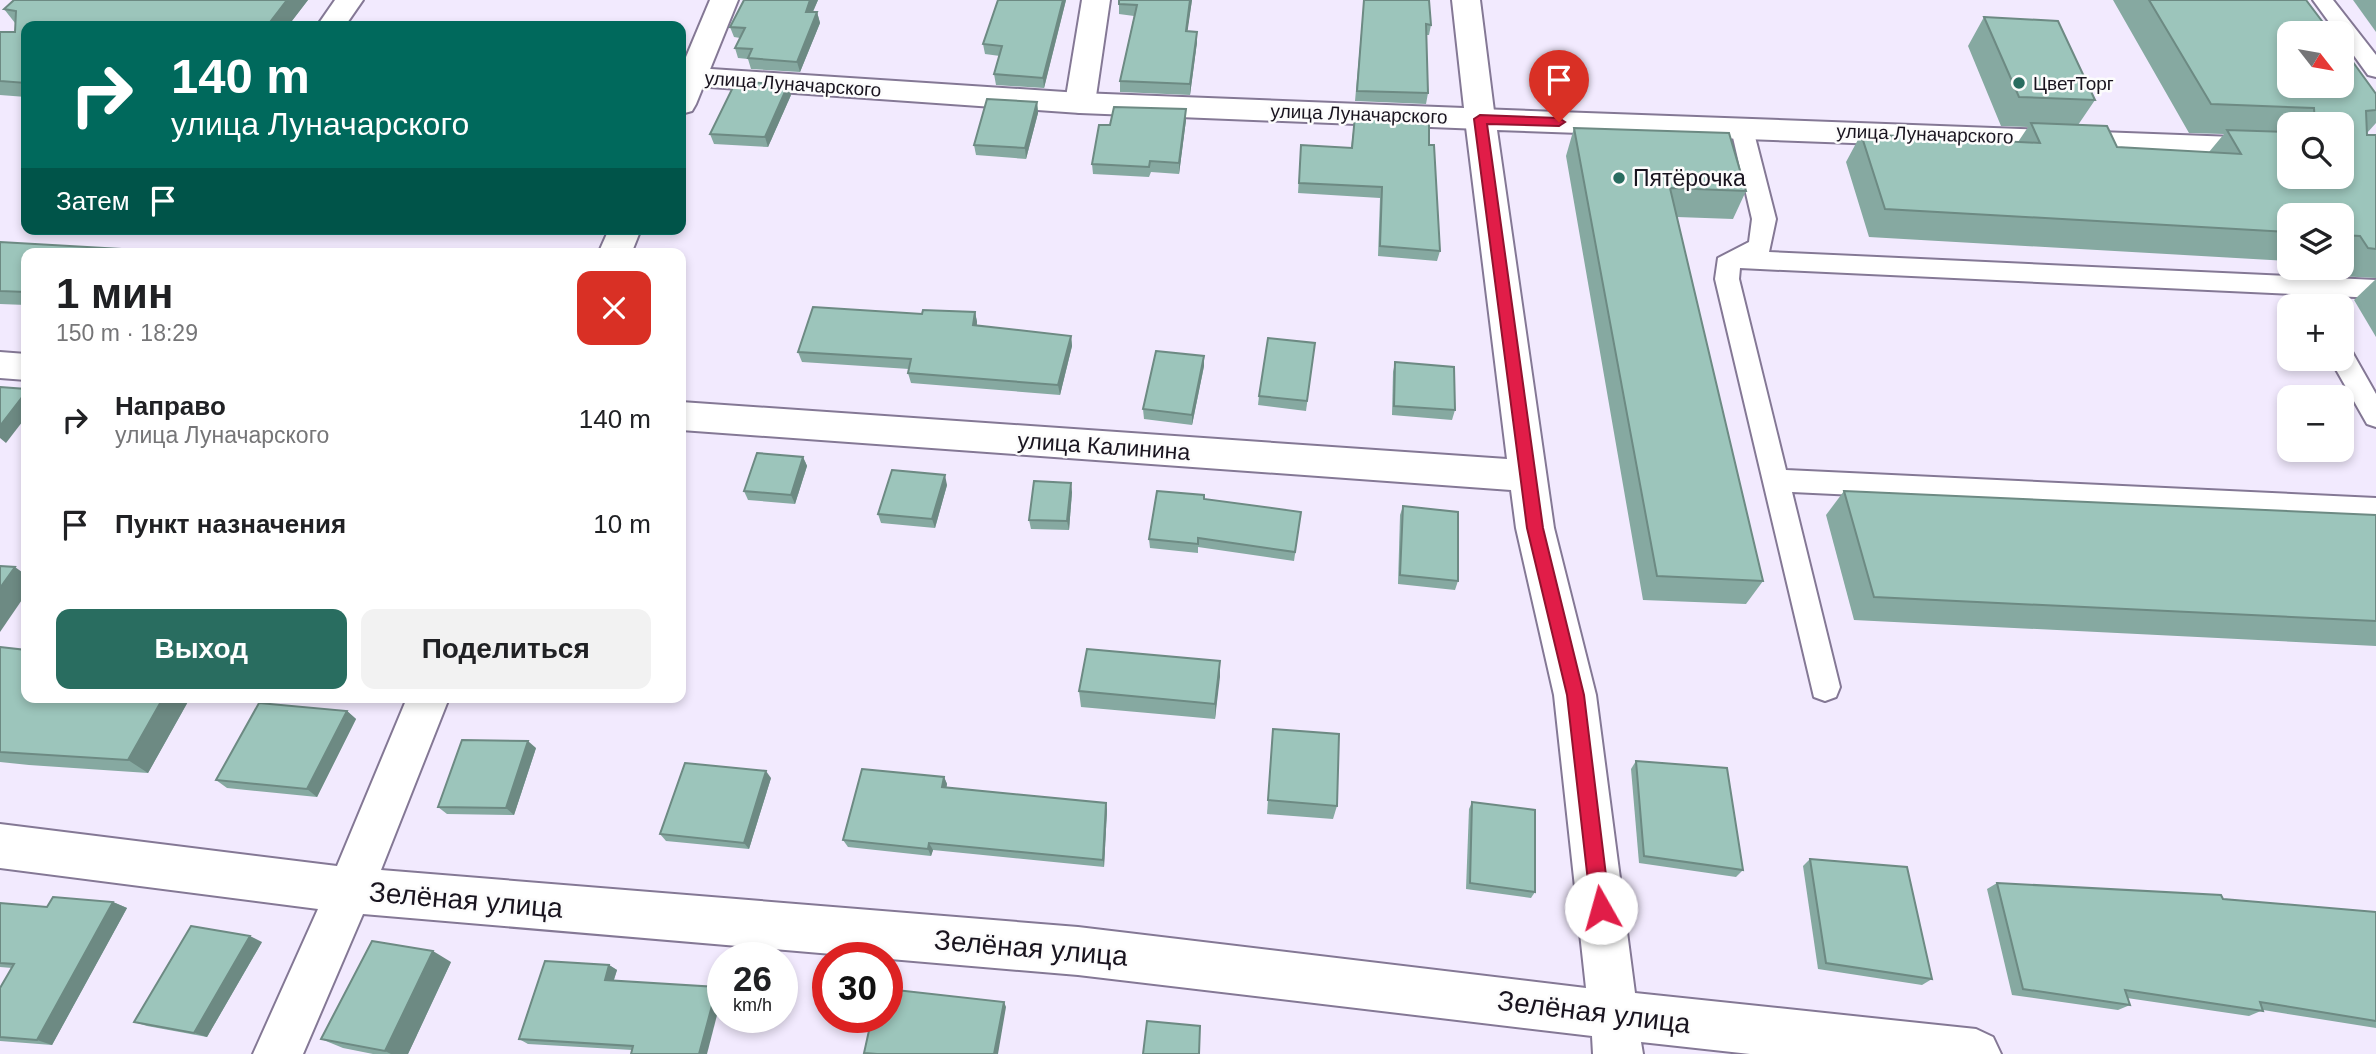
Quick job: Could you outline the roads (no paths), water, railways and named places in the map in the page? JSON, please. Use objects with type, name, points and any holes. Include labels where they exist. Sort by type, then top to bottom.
[{"type":"street","points":[[334,21],[349,0]]},
{"type":"street","points":[[686,84],[724,0]]},
{"type":"street","points":[[1080,103],[1096,0]]},
{"type":"street","points":[[1466,0],[1535,528],[1575,695],[1616,1034]]},
{"type":"street","name":"улица Луначарского","points":[[686,86],[2277,149]]},
{"type":"street","points":[[0,365],[21,367]]},
{"type":"street","name":"улица Калинина","points":[[686,416],[1527,476]]},
{"type":"street","points":[[278,1054],[350,890],[426,703]]},
{"type":"street","name":"Зелёная улица","points":[[0,846],[350,890],[1078,951],[1616,1034],[1976,1054]]},
{"type":"lane","points":[[2323,0],[2376,70]]},
{"type":"lane","points":[[1742,129],[1764,219],[1760,247],[1727,264],[1727,279],[1825,687]]},
{"type":"lane","points":[[1736,259],[2376,289]]},
{"type":"lane","points":[[2350,371],[2376,417]]},
{"type":"lane","points":[[1774,480],[2376,509]]},
{"type":"place","name":"ЦветТорг","points":[[2019,83]]},
{"type":"place","name":"Пятёрочка","points":[[1619,178]]}]
